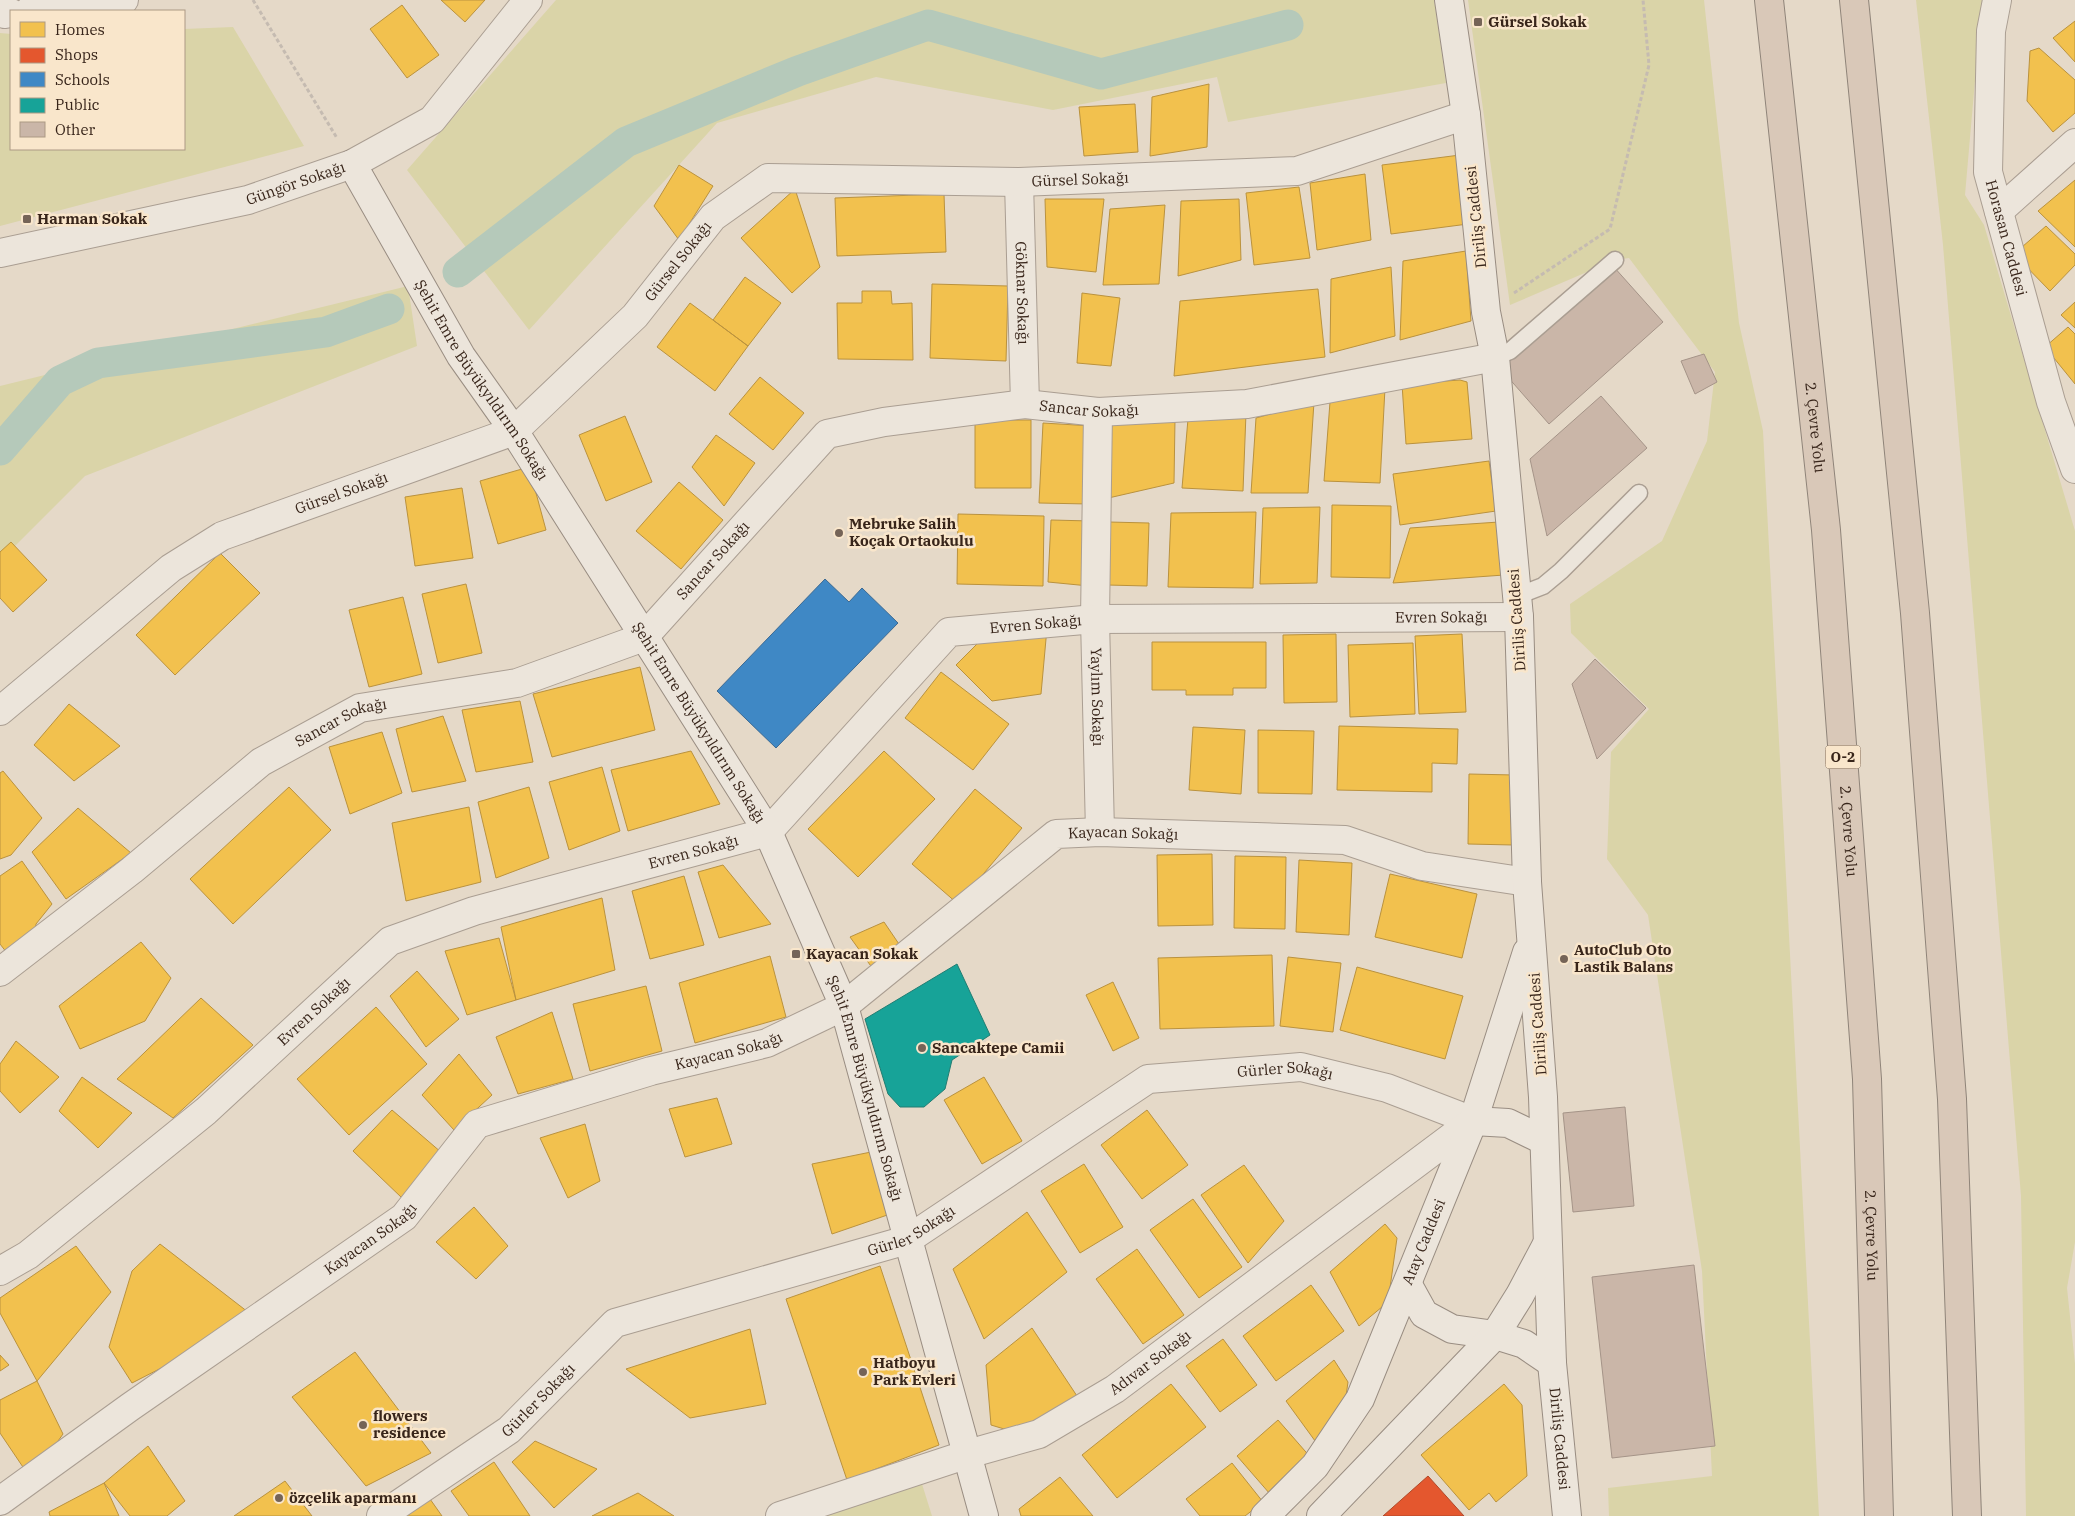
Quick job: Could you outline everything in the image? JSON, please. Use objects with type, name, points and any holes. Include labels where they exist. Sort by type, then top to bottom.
[{"type":"highway","name":"2. Çevre Yolu","points":[[1769,0],[1826,530],[1867,1079],[1879,1516]]},
{"type":"highway","points":[[1854,0],[1915,613],[1952,1098],[1967,1516]]},
{"type":"street","points":[[28,10],[124,0]]},
{"type":"street","name":"Güngör Sokağı","points":[[0,252],[248,200],[352,164],[432,120],[528,0]]},
{"type":"street","name":"Diriliş Caddesi","points":[[1448,0],[1466,114],[1486,312],[1495,357],[1518,606],[1527,882],[1543,1096],[1552,1363],[1567,1516]]},
{"type":"street","name":"Horasan Caddesi","points":[[1997,0],[1991,31],[1988,172],[2050,402],[2075,469]]},
{"type":"street","name":"Gürsel Sokağı","points":[[0,711],[171,568],[222,536],[514,431],[635,316],[713,216],[768,178],[1019,182],[1297,172],[1466,114]]},
{"type":"street","points":[[1999,211],[2075,143]]},
{"type":"street","name":"Şehit Emre Büyükyıldırım Sokağı","points":[[352,164],[461,356],[514,431],[768,832],[844,1006],[984,1516]]},
{"type":"street","name":"Göknar Sokağı","points":[[1019,182],[1025,404]]},
{"type":"street","name":"Sancar Sokağı","points":[[0,972],[132,870],[261,762],[360,708],[517,683],[644,637],[827,434],[884,422],[1025,404],[1098,412],[1247,404],[1495,357]]},
{"type":"street","name":"Yaylım Sokağı","points":[[1098,412],[1095,619],[1100,832]]},
{"type":"street","name":"Evren Sokağı","points":[[0,1271],[28,1255],[206,1111],[390,941],[474,911],[768,832],[949,632],[1095,619],[1518,606]]},
{"type":"street","name":"Kayacan Sokağı","points":[[0,1502],[130,1407],[404,1217],[477,1124],[651,1071],[767,1043],[844,1006],[1056,834],[1100,832],[1345,840],[1422,866],[1527,882]]},
{"type":"street","name":"Atay Caddesi","points":[[1265,1516],[1315,1466],[1360,1399],[1408,1285],[1473,1121],[1532,939]]},
{"type":"street","name":"Gürler Sokağı","points":[[382,1516],[509,1430],[615,1323],[907,1240],[1148,1079],[1301,1067],[1387,1088],[1473,1121],[1508,1123],[1543,1140]]},
{"type":"street","name":"Adıvar Sokağı","points":[[780,1516],[968,1454],[1039,1434],[1115,1389],[1473,1121]]},
{"type":"street","points":[[1321,1516],[1495,1335],[1520,1296],[1548,1243]]},
{"type":"street","points":[[1408,1285],[1424,1314],[1452,1329],[1495,1335],[1524,1344],[1552,1363]]},
{"type":"lane","points":[[1495,357],[1510,351],[1615,260]]},
{"type":"lane","points":[[1518,606],[1555,576],[1639,493]]},
{"type":"path","points":[[253,0],[352,164]]},
{"type":"path","points":[[1486,312],[1610,229],[1649,65],[1644,0]]},
{"type":"shaded area","points":[[556,0],[1434,0],[1446,83],[1228,122],[1217,77],[1053,110],[876,77],[717,123],[529,330],[407,170]]},
{"type":"shaded area","points":[[1468,0],[1704,0],[1739,323],[1763,431],[1819,1516],[1609,1516],[1608,1488],[1712,1476],[1702,1271],[1648,915],[1607,859],[1611,752],[1649,709],[1571,633],[1570,604],[1662,541],[1707,441],[1715,372],[1629,258],[1615,260],[1510,305]]},
{"type":"shaded area","points":[[1916,0],[1982,0],[1965,195],[1984,225],[2075,531],[2075,1242],[2067,1288],[2075,1364],[2075,1516],[2026,1516],[2021,1196],[1943,245]]},
{"type":"shaded area","points":[[233,27],[304,146],[0,226],[0,33],[10,34],[10,150],[185,150],[185,29]]},
{"type":"shaded area","points":[[408,286],[417,346],[85,476],[0,561],[0,386]]},
{"type":"shaded area","points":[[922,1484],[932,1516],[824,1516]]},
{"type":"building: Homes","points":[[441,0],[485,0],[465,22]]},
{"type":"building: Homes","points":[[402,5],[439,55],[407,78],[370,29]]},
{"type":"building: Homes","points":[[2075,21],[2075,62],[2053,38]]},
{"type":"building: Homes","points":[[2039,48],[2075,80],[2075,113],[2053,132],[2027,101],[2030,51]]},
{"type":"building: Homes","points":[[1209,84],[1207,147],[1150,156],[1152,97]]},
{"type":"building: Homes","points":[[1135,104],[1138,152],[1084,156],[1079,107]]},
{"type":"building: Homes","points":[[1460,155],[1468,224],[1391,234],[1382,165]]},
{"type":"building: Homes","points":[[679,165],[713,186],[679,240],[654,206]]},
{"type":"building: Homes","points":[[1365,174],[1371,240],[1317,250],[1310,183]]},
{"type":"building: Homes","points":[[2075,180],[2075,247],[2038,211]]},
{"type":"building: Homes","points":[[1299,187],[1310,258],[1254,265],[1246,193]]},
{"type":"building: Homes","points":[[795,189],[820,267],[792,293],[741,238]]},
{"type":"building: Homes","points":[[944,194],[946,252],[837,256],[835,198]]},
{"type":"building: Homes","points":[[1045,199],[1104,199],[1096,272],[1047,267]]},
{"type":"building: Homes","points":[[1239,199],[1241,260],[1178,276],[1181,201]]},
{"type":"building: Homes","points":[[1165,205],[1159,284],[1103,285],[1110,209]]},
{"type":"building: Homes","points":[[2046,226],[2075,254],[2075,265],[2050,291],[2014,254]]},
{"type":"building: Homes","points":[[1466,251],[1471,321],[1400,340],[1403,261]]},
{"type":"building: Homes","points":[[1391,267],[1395,336],[1330,353],[1331,279]]},
{"type":"building: Homes","points":[[745,277],[781,303],[748,346],[713,320]]},
{"type":"building: Homes","points":[[932,284],[1008,286],[1006,361],[930,358]]},
{"type":"building: Homes","points":[[1318,289],[1325,357],[1174,376],[1180,301]]},
{"type":"building: Homes","points":[[862,291],[891,291],[892,304],[912,303],[913,360],[838,359],[837,303],[862,303]]},
{"type":"building: Homes","points":[[1082,293],[1120,298],[1111,366],[1077,363]]},
{"type":"building: Homes","points":[[2075,302],[2075,328],[2061,315]]},
{"type":"building: Homes","points":[[690,303],[748,346],[715,391],[657,347]]},
{"type":"building: Homes","points":[[2068,327],[2075,334],[2075,384],[2045,347]]},
{"type":"building: Homes","points":[[760,377],[804,413],[773,450],[729,414]]},
{"type":"building: Homes","points":[[1460,380],[1467,382],[1472,439],[1406,444],[1402,384]]},
{"type":"building: Homes","points":[[1385,388],[1380,483],[1324,481],[1330,402]]},
{"type":"building: Homes","points":[[1314,402],[1308,493],[1251,493],[1256,418]]},
{"type":"building: Homes","points":[[1246,413],[1243,491],[1182,488],[1188,419]]},
{"type":"building: Homes","points":[[625,416],[652,482],[606,501],[579,435]]},
{"type":"building: Homes","points":[[1102,418],[1175,419],[1174,483],[1104,499]]},
{"type":"building: Homes","points":[[975,420],[1031,420],[1031,488],[975,488]]},
{"type":"building: Homes","points":[[1043,423],[1092,426],[1088,504],[1039,503]]},
{"type":"building: Homes","points":[[716,435],[755,463],[724,506],[692,467]]},
{"type":"building: Homes","points":[[1489,461],[1496,511],[1400,525],[1393,474]]},
{"type":"building: Homes","points":[[529,467],[546,530],[498,544],[480,481]]},
{"type":"building: Homes","points":[[679,482],[723,520],[681,569],[636,531]]},
{"type":"building: Homes","points":[[462,488],[473,558],[415,566],[405,497]]},
{"type":"building: Homes","points":[[1332,505],[1391,506],[1390,578],[1331,577]]},
{"type":"building: Homes","points":[[1320,507],[1317,583],[1260,584],[1263,508]]},
{"type":"building: Homes","points":[[1256,512],[1253,588],[1168,587],[1171,513]]},
{"type":"building: Homes","points":[[958,514],[1044,516],[1043,586],[957,584]]},
{"type":"building: Homes","points":[[1051,520],[1091,521],[1089,586],[1048,582]]},
{"type":"building: Homes","points":[[1109,522],[1149,523],[1147,586],[1107,585]]},
{"type":"building: Homes","points":[[1499,522],[1504,575],[1393,583],[1410,528]]},
{"type":"building: Homes","points":[[11,542],[47,580],[13,612],[0,598],[0,552]]},
{"type":"building: Homes","points":[[220,553],[260,593],[175,675],[136,635]]},
{"type":"building: Homes","points":[[466,584],[482,653],[438,663],[422,594]]},
{"type":"building: Homes","points":[[403,597],[422,674],[369,687],[349,610]]},
{"type":"building: Homes","points":[[1047,628],[1041,694],[992,701],[956,665],[978,643]]},
{"type":"building: Homes","points":[[1336,634],[1337,702],[1284,703],[1283,635]]},
{"type":"building: Homes","points":[[1462,634],[1466,712],[1419,714],[1415,636]]},
{"type":"building: Homes","points":[[1152,642],[1266,642],[1266,688],[1233,688],[1233,695],[1186,695],[1186,690],[1152,690]]},
{"type":"building: Homes","points":[[1413,643],[1415,714],[1350,717],[1348,645]]},
{"type":"building: Homes","points":[[640,667],[655,730],[552,757],[533,694]]},
{"type":"building: Homes","points":[[941,672],[1009,724],[973,770],[905,718]]},
{"type":"building: Homes","points":[[520,701],[533,762],[476,772],[462,710]]},
{"type":"building: Homes","points":[[69,704],[120,746],[74,781],[34,745]]},
{"type":"building: Homes","points":[[443,716],[466,781],[412,792],[396,729]]},
{"type":"building: Homes","points":[[1339,726],[1458,729],[1457,764],[1432,763],[1432,792],[1337,790]]},
{"type":"building: Homes","points":[[1193,727],[1245,730],[1241,794],[1189,790]]},
{"type":"building: Homes","points":[[1258,730],[1314,731],[1312,794],[1258,793]]},
{"type":"building: Homes","points":[[382,732],[402,793],[350,814],[329,747]]},
{"type":"building: Homes","points":[[691,751],[720,804],[628,831],[611,770]]},
{"type":"building: Homes","points":[[884,751],[935,799],[858,877],[808,829]]},
{"type":"building: Homes","points":[[602,767],[620,831],[569,850],[549,782]]},
{"type":"building: Homes","points":[[3,771],[42,818],[11,855],[0,859],[0,773]]},
{"type":"building: Homes","points":[[1469,774],[1514,775],[1513,845],[1468,844]]},
{"type":"building: Homes","points":[[289,787],[331,830],[233,924],[190,879]]},
{"type":"building: Homes","points":[[529,787],[549,858],[496,878],[478,802]]},
{"type":"building: Homes","points":[[975,789],[1022,828],[958,904],[912,864]]},
{"type":"building: Homes","points":[[469,807],[481,882],[406,901],[392,823]]},
{"type":"building: Homes","points":[[78,808],[131,853],[66,899],[32,852]]},
{"type":"building: Homes","points":[[1212,854],[1213,925],[1158,926],[1157,855]]},
{"type":"building: Homes","points":[[1235,856],[1286,857],[1285,929],[1234,928]]},
{"type":"building: Homes","points":[[1299,860],[1352,863],[1349,935],[1296,932]]},
{"type":"building: Homes","points":[[22,861],[52,904],[36,924],[35,933],[7,953],[0,944],[0,876]]},
{"type":"building: Homes","points":[[723,865],[771,924],[719,938],[698,872]]},
{"type":"building: Homes","points":[[1390,874],[1477,894],[1462,958],[1375,937]]},
{"type":"building: Homes","points":[[684,876],[704,945],[650,959],[632,891]]},
{"type":"building: Homes","points":[[602,898],[615,970],[516,1000],[501,927]]},
{"type":"building: Homes","points":[[884,922],[901,947],[873,969],[850,937]]},
{"type":"building: Homes","points":[[499,938],[516,1000],[467,1015],[445,951]]},
{"type":"building: Homes","points":[[141,942],[171,978],[145,1021],[80,1049],[59,1006]]},
{"type":"building: Homes","points":[[1272,955],[1274,1026],[1160,1029],[1158,958]]},
{"type":"building: Homes","points":[[770,956],[786,1017],[695,1043],[679,983]]},
{"type":"building: Homes","points":[[1288,957],[1341,963],[1333,1032],[1280,1026]]},
{"type":"building: Homes","points":[[1357,967],[1463,996],[1445,1059],[1340,1030]]},
{"type":"building: Homes","points":[[417,971],[459,1019],[426,1047],[390,996]]},
{"type":"building: Homes","points":[[1113,982],[1139,1038],[1113,1051],[1086,995]]},
{"type":"building: Homes","points":[[646,986],[662,1051],[590,1071],[573,1004]]},
{"type":"building: Homes","points":[[201,998],[253,1045],[173,1118],[117,1079]]},
{"type":"building: Homes","points":[[376,1007],[427,1064],[349,1135],[297,1079]]},
{"type":"building: Homes","points":[[552,1012],[573,1079],[518,1094],[496,1037]]},
{"type":"building: Homes","points":[[16,1041],[59,1077],[20,1113],[0,1091],[0,1064]]},
{"type":"building: Homes","points":[[459,1054],[492,1095],[454,1130],[422,1095]]},
{"type":"building: Homes","points":[[82,1077],[132,1113],[98,1148],[59,1111]]},
{"type":"building: Homes","points":[[984,1077],[1022,1141],[982,1164],[944,1100]]},
{"type":"building: Homes","points":[[717,1098],[732,1144],[685,1157],[669,1109]]},
{"type":"building: Homes","points":[[392,1110],[449,1159],[402,1198],[353,1151]]},
{"type":"building: Homes","points":[[1147,1110],[1188,1165],[1142,1199],[1101,1145]]},
{"type":"building: Homes","points":[[585,1124],[600,1181],[568,1198],[540,1138]]},
{"type":"building: Homes","points":[[871,1152],[899,1211],[832,1234],[812,1164]]},
{"type":"building: Homes","points":[[1084,1164],[1123,1227],[1080,1253],[1041,1191]]},
{"type":"building: Homes","points":[[1244,1165],[1284,1221],[1248,1263],[1201,1195]]},
{"type":"building: Homes","points":[[1193,1199],[1242,1267],[1199,1298],[1150,1230]]},
{"type":"building: Homes","points":[[474,1207],[508,1246],[476,1279],[436,1242]]},
{"type":"building: Homes","points":[[1027,1212],[1067,1272],[984,1339],[953,1269]]},
{"type":"building: Homes","points":[[1385,1224],[1397,1238],[1388,1302],[1359,1326],[1330,1272]]},
{"type":"building: Homes","points":[[160,1244],[257,1319],[132,1383],[109,1347],[132,1271]]},
{"type":"building: Homes","points":[[76,1246],[111,1292],[37,1381],[0,1313],[0,1298]]},
{"type":"building: Homes","points":[[1137,1249],[1184,1315],[1143,1344],[1096,1279]]},
{"type":"building: Homes","name":"Hatboyu Park Evleri","points":[[880,1266],[939,1445],[847,1480],[786,1299]]},
{"type":"building: Homes","points":[[1311,1285],[1344,1331],[1276,1381],[1243,1336]]},
{"type":"building: Homes","points":[[1032,1328],[1077,1396],[1024,1435],[991,1425],[986,1365]]},
{"type":"building: Homes","points":[[750,1329],[766,1404],[690,1418],[626,1369]]},
{"type":"building: Homes","points":[[1223,1339],[1257,1385],[1220,1412],[1186,1366]]},
{"type":"building: Homes","name":"flowers residence","points":[[355,1352],[431,1453],[366,1486],[292,1397]]},
{"type":"building: Homes","points":[[0,1355],[9,1365],[0,1371]]},
{"type":"building: Homes","points":[[1334,1360],[1348,1382],[1342,1424],[1318,1445],[1286,1401]]},
{"type":"building: Homes","points":[[37,1381],[63,1434],[31,1479],[0,1433],[0,1400]]},
{"type":"building: Homes","points":[[1171,1384],[1206,1427],[1117,1498],[1082,1455]]},
{"type":"building: Homes","points":[[1504,1384],[1522,1405],[1527,1476],[1496,1502],[1489,1493],[1469,1510],[1421,1455]]},
{"type":"building: Homes","points":[[1278,1420],[1312,1459],[1270,1494],[1237,1456]]},
{"type":"building: Homes","points":[[535,1441],[597,1469],[554,1508],[512,1462]]},
{"type":"building: Homes","points":[[148,1446],[185,1501],[167,1516],[130,1516],[104,1483]]},
{"type":"building: Homes","points":[[494,1462],[530,1516],[469,1516],[451,1491]]},
{"type":"building: Homes","points":[[1232,1463],[1263,1502],[1245,1516],[1200,1516],[1186,1499]]},
{"type":"building: Homes","points":[[1060,1477],[1093,1516],[1021,1516],[1019,1509]]},
{"type":"building: Homes","name":"özçelik aparmanı","points":[[285,1481],[312,1516],[234,1516]]},
{"type":"building: Homes","points":[[104,1483],[119,1516],[50,1516],[49,1512]]},
{"type":"building: Homes","points":[[638,1493],[674,1516],[592,1516]]},
{"type":"building: Homes","points":[[430,1499],[442,1516],[406,1516]]},
{"type":"building: Shops","points":[[1428,1476],[1464,1516],[1383,1516]]},
{"type":"building: Schools","points":[[825,579],[849,602],[862,588],[898,623],[776,748],[717,691]]},
{"type":"building: Public","name":"Sancaktepe Camii","points":[[957,964],[990,1035],[952,1060],[945,1089],[924,1107],[900,1107],[888,1094],[865,1019]]},
{"type":"building: Other","points":[[1613,266],[1663,322],[1549,424],[1499,367]]},
{"type":"building: Other","points":[[1704,354],[1717,382],[1695,394],[1681,361]]},
{"type":"building: Other","points":[[1601,396],[1647,448],[1547,536],[1530,459]]},
{"type":"building: Other","points":[[1595,659],[1646,708],[1597,759],[1572,684]]},
{"type":"building: Other","points":[[1625,1107],[1634,1206],[1573,1212],[1563,1113]]},
{"type":"building: Other","points":[[1694,1265],[1715,1446],[1612,1458],[1592,1277]]},
{"type":"waterway","points":[[458,272],[626,142],[798,71],[928,25],[1101,74],[1288,25]]},
{"type":"waterway","points":[[0,450],[60,381],[98,363],[326,332],[389,309]]},
{"type":"place","name":"Gürsel Sokak","points":[[1478,22]]},
{"type":"place","name":"Harman Sokak","points":[[27,219]]},
{"type":"place","name":"Mebruke Salih Koçak Ortaokulu","points":[[839,533]]},
{"type":"place","name":"Kayacan Sokak","points":[[796,954]]},
{"type":"place","name":"AutoClub Oto Lastik Balans","points":[[1564,959]]},
{"type":"place","name":"Sancaktepe Camii","points":[[922,1048]]},
{"type":"place","name":"Hatboyu Park Evleri","points":[[863,1372]]},
{"type":"place","name":"flowers residence","points":[[363,1425]]},
{"type":"place","name":"özçelik aparmanı","points":[[279,1498]]}]
